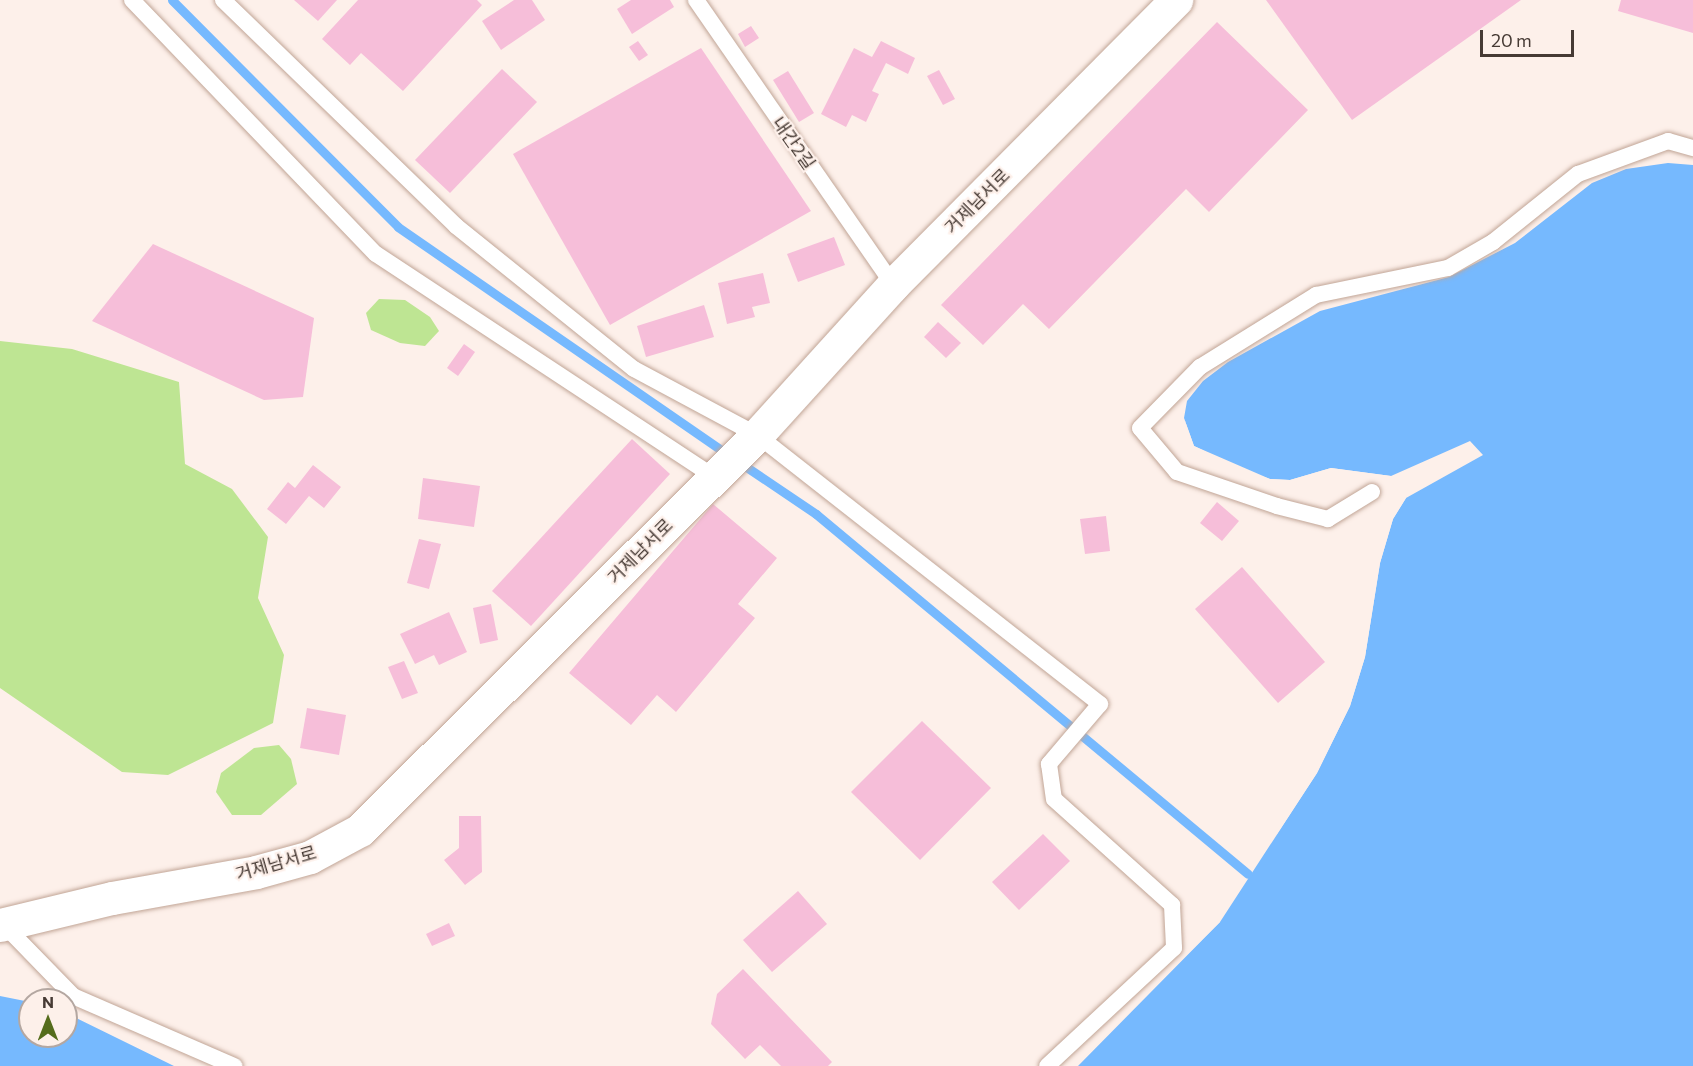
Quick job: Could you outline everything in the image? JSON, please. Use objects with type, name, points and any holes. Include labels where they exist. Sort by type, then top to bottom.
[{"type":"main road","name":"거제남서로","points":[[1,925],[112,898],[256,872],[310,857],[360,831],[757,435],[893,285],[1176,0]]},
{"type":"lane","points":[[132,0],[376,254],[714,477]]},
{"type":"lane","points":[[223,0],[474,240],[634,369],[757,435],[1100,704],[1049,764],[1054,799],[1172,906],[1174,948],[1047,1066]]},
{"type":"lane","name":"내간2길","points":[[696,0],[893,285]]},
{"type":"lane","points":[[1371,492],[1328,519],[1277,506],[1177,472],[1140,428],[1200,367],[1316,295],[1448,268],[1493,242],[1578,174],[1668,141],[1693,148]]},
{"type":"lane","points":[[1,925],[73,996],[234,1066]]},
{"type":"green space","points":[[379,299],[405,300],[430,317],[439,331],[425,346],[400,343],[371,330],[366,313]]},
{"type":"green space","points":[[0,341],[72,349],[179,382],[185,464],[232,489],[268,537],[258,598],[284,655],[273,723],[168,775],[122,772],[0,688]]},
{"type":"green space","points":[[279,745],[291,759],[297,784],[261,815],[232,815],[216,792],[221,773],[254,748]]},
{"type":"water","points":[[1668,163],[1693,165],[1693,1066],[1078,1066],[1220,922],[1317,773],[1350,706],[1365,657],[1380,563],[1393,519],[1406,498],[1391,476],[1331,468],[1290,480],[1270,479],[1241,469],[1194,446],[1184,418],[1187,401],[1203,381],[1228,362],[1320,311],[1449,277],[1515,243],[1592,183],[1626,169]]},
{"type":"water","points":[[0,996],[18,1000],[18,1048],[78,1048],[78,1019],[174,1066],[0,1066]]},
{"type":"pier","points":[[1184,418],[1194,446],[1270,479],[1290,480],[1331,468],[1391,476],[1470,441],[1483,455],[1406,498],[1393,519],[1380,563],[1365,657],[1350,706],[1317,773],[1277,834],[1275,832],[1314,771],[1347,705],[1362,656],[1377,562],[1390,518],[1403,498],[1390,479],[1351,472],[1331,471],[1290,483],[1269,482],[1240,472],[1192,448]]},
{"type":"pier","points":[[1218,920],[1220,922],[1075,1066],[1076,1064]]},
{"type":"building","points":[[294,0],[337,0],[318,21]]},
{"type":"building","points":[[358,0],[477,0],[482,5],[403,91],[361,53],[350,65],[322,39]]},
{"type":"building","points":[[514,0],[532,0],[545,20],[501,50],[482,21]]},
{"type":"building","points":[[631,0],[670,0],[674,7],[632,34],[617,9]]},
{"type":"building","points":[[1266,0],[1521,0],[1352,120]]},
{"type":"building","points":[[1621,0],[1693,0],[1693,33],[1618,11]]},
{"type":"building","points":[[1217,22],[1308,110],[1209,212],[1186,189],[1049,329],[1023,304],[983,345],[941,305]]},
{"type":"building","points":[[751,26],[759,38],[745,47],[738,34]]},
{"type":"building","points":[[638,41],[648,55],[639,61],[629,47]]},
{"type":"building","points":[[881,41],[915,58],[908,74],[886,63],[872,91],[879,94],[866,122],[852,115],[846,127],[821,114],[854,48],[872,57]]},
{"type":"building","points":[[701,48],[811,211],[610,325],[513,154]]},
{"type":"building","points":[[502,69],[537,102],[450,193],[415,160]]},
{"type":"building","points":[[939,70],[955,99],[943,105],[927,76]]},
{"type":"building","points":[[788,71],[814,113],[799,122],[773,80]]},
{"type":"building","points":[[834,237],[845,265],[798,282],[787,254]]},
{"type":"building","points":[[153,244],[314,318],[303,397],[264,400],[92,321]]},
{"type":"building","points":[[763,273],[770,303],[752,307],[755,317],[727,324],[718,283]]},
{"type":"building","points":[[704,305],[714,337],[646,357],[637,326]]},
{"type":"building","points":[[938,322],[961,343],[946,358],[924,337]]},
{"type":"building","points":[[464,344],[475,352],[458,376],[447,368]]},
{"type":"building","points":[[632,439],[670,474],[531,626],[492,591]]},
{"type":"building","points":[[313,465],[341,487],[324,508],[309,496],[286,524],[267,509],[288,482],[295,488]]},
{"type":"building","points":[[423,478],[480,486],[474,527],[418,519]]},
{"type":"building","points":[[1217,502],[1239,521],[1222,541],[1200,523]]},
{"type":"building","points":[[713,504],[777,558],[738,604],[755,618],[676,712],[657,695],[631,725],[569,673]]},
{"type":"building","points":[[1106,516],[1110,551],[1085,554],[1080,519]]},
{"type":"building","points":[[419,539],[441,544],[429,589],[407,583]]},
{"type":"building","points":[[1242,567],[1325,662],[1278,703],[1195,609]]},
{"type":"building","points":[[491,604],[498,640],[480,644],[473,608]]},
{"type":"building","points":[[449,612],[467,652],[439,665],[434,655],[415,664],[400,634]]},
{"type":"building","points":[[404,661],[418,693],[402,699],[388,667]]},
{"type":"building","points":[[307,708],[346,715],[339,755],[300,748]]},
{"type":"building","points":[[922,721],[991,788],[920,860],[851,792]]},
{"type":"building","points":[[459,816],[481,816],[482,872],[465,885],[444,860],[459,848]]},
{"type":"building","points":[[1043,834],[1070,861],[1019,910],[992,882]]},
{"type":"building","points":[[798,891],[827,924],[772,972],[743,940]]},
{"type":"building","points":[[449,923],[455,936],[432,946],[426,934]]},
{"type":"building","points":[[743,969],[832,1062],[828,1066],[781,1066],[760,1045],[745,1059],[711,1024],[717,994]]},
{"type":"waterway","points":[[172,0],[398,227],[728,455]]},
{"type":"waterway","points":[[739,462],[816,514],[1248,874]]}]
